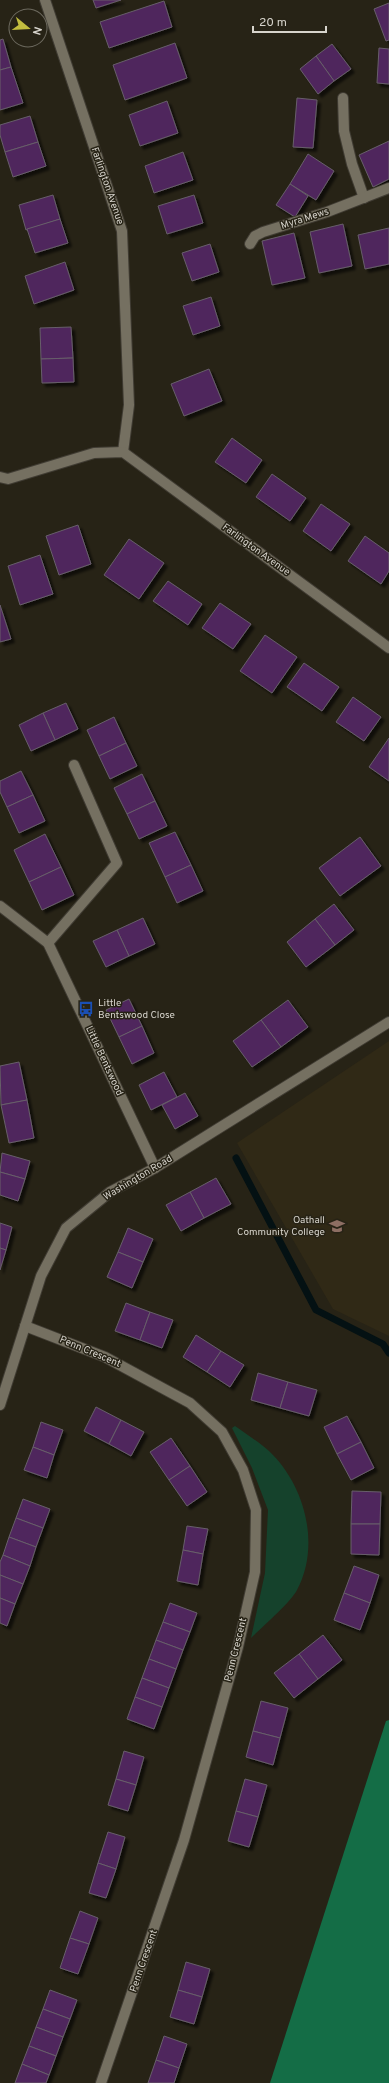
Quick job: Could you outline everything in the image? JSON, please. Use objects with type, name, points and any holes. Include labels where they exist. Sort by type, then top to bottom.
[{"type":"street","name":"Farlington Avenue","points":[[45,0],[122,231],[129,405],[123,452],[389,648]]},
{"type":"street","points":[[343,98],[344,131],[352,164],[364,198]]},
{"type":"street","name":"Myra Mews","points":[[250,244],[255,236],[263,232],[327,212],[389,188]]},
{"type":"street","points":[[0,477],[8,479],[94,453],[123,452]]},
{"type":"street","points":[[48,943],[117,864],[74,766]]},
{"type":"street","name":"Little Bentswood","points":[[0,906],[48,943],[155,1168]]},
{"type":"street","name":"Washington Road","points":[[0,1405],[41,1276],[66,1228],[110,1192],[155,1168],[374,1033],[389,1022]]},
{"type":"street","name":"Penn Crescent","points":[[25,1326],[105,1357],[190,1403],[222,1432],[242,1470],[256,1510],[255,1572],[238,1647],[184,1840],[101,2083]]},
{"type":"shaded area","name":"Oathall Community College","points":[[389,1041],[389,1336],[333,1309],[237,1143]]},
{"type":"green space","points":[[235,1426],[257,1441],[282,1465],[300,1498],[306,1516],[308,1535],[308,1554],[304,1573],[297,1590],[283,1608],[251,1638],[265,1573],[268,1510],[252,1468],[232,1428]]},
{"type":"green space","points":[[389,1720],[389,2083],[270,2083],[386,1721]]},
{"type":"building","points":[[93,0],[121,0],[96,8]]},
{"type":"building","points":[[164,1],[172,27],[109,48],[100,22]]},
{"type":"building","points":[[389,3],[389,40],[386,41],[374,9]]},
{"type":"building","points":[[3,39],[11,67],[0,70],[0,40]]},
{"type":"building","points":[[175,43],[187,78],[125,100],[113,65]]},
{"type":"building","points":[[332,44],[351,69],[334,81],[316,56]]},
{"type":"building","points":[[379,48],[389,49],[389,84],[377,83]]},
{"type":"building","points":[[316,56],[334,81],[318,94],[300,69]]},
{"type":"building","points":[[11,67],[23,103],[0,110],[0,70]]},
{"type":"building","points":[[297,98],[317,100],[313,148],[293,147]]},
{"type":"building","points":[[167,101],[178,133],[140,146],[129,115]]},
{"type":"building","points":[[30,116],[38,142],[5,152],[0,135],[0,125]]},
{"type":"building","points":[[389,141],[389,179],[373,187],[359,155]]},
{"type":"building","points":[[38,142],[46,166],[13,177],[5,152]]},
{"type":"building","points":[[183,152],[193,180],[154,193],[145,166]]},
{"type":"building","points":[[308,154],[334,171],[316,200],[290,184]]},
{"type":"building","points":[[290,184],[308,196],[295,217],[276,205]]},
{"type":"building","points":[[53,195],[60,219],[26,230],[19,205]]},
{"type":"building","points":[[194,195],[203,223],[167,234],[158,206]]},
{"type":"building","points":[[60,219],[68,243],[35,253],[27,229]]},
{"type":"building","points":[[343,224],[352,266],[319,273],[310,232]]},
{"type":"building","points":[[389,228],[389,264],[365,269],[358,235]]},
{"type":"building","points":[[294,233],[305,278],[272,285],[262,241]]},
{"type":"building","points":[[210,244],[219,272],[192,281],[182,253]]},
{"type":"building","points":[[65,262],[74,290],[34,304],[25,276]]},
{"type":"building","points":[[211,297],[220,326],[193,335],[183,306]]},
{"type":"building","points":[[71,327],[73,358],[41,359],[40,328]]},
{"type":"building","points":[[73,358],[74,382],[42,383],[41,359]]},
{"type":"building","points":[[209,369],[222,401],[184,416],[171,384]]},
{"type":"building","points":[[232,438],[262,460],[246,483],[215,462]]},
{"type":"building","points":[[272,474],[306,498],[290,521],[256,497]]},
{"type":"building","points":[[321,504],[350,524],[331,551],[303,531]]},
{"type":"building","points":[[78,525],[91,564],[59,575],[46,536]]},
{"type":"building","points":[[365,536],[389,553],[389,571],[381,584],[348,561]]},
{"type":"building","points":[[129,539],[164,563],[139,599],[104,575]]},
{"type":"building","points":[[40,555],[53,594],[20,605],[8,566]]},
{"type":"building","points":[[168,581],[202,604],[188,625],[153,601]]},
{"type":"building","points":[[220,603],[251,624],[233,649],[202,628]]},
{"type":"building","points":[[0,605],[11,639],[0,642]]},
{"type":"building","points":[[265,635],[297,657],[272,693],[240,671]]},
{"type":"building","points":[[304,663],[339,687],[322,711],[287,687]]},
{"type":"building","points":[[353,697],[381,717],[364,741],[336,722]]},
{"type":"building","points":[[66,703],[78,729],[55,740],[43,713]]},
{"type":"building","points":[[43,713],[55,740],[31,751],[19,725]]},
{"type":"building","points":[[114,717],[126,743],[99,756],[87,730]]},
{"type":"building","points":[[389,738],[389,781],[369,767]]},
{"type":"building","points":[[126,743],[137,766],[110,779],[99,756]]},
{"type":"building","points":[[21,771],[33,795],[7,807],[0,792],[0,781]]},
{"type":"building","points":[[142,774],[155,801],[127,814],[114,788]]},
{"type":"building","points":[[33,795],[45,821],[19,833],[7,807]]},
{"type":"building","points":[[155,801],[167,826],[139,839],[127,814]]},
{"type":"building","points":[[175,832],[191,865],[165,877],[149,843]]},
{"type":"building","points":[[45,834],[61,867],[29,882],[14,850]]},
{"type":"building","points":[[360,837],[381,866],[340,896],[319,868]]},
{"type":"building","points":[[191,865],[203,891],[177,903],[165,877]]},
{"type":"building","points":[[61,867],[74,895],[42,910],[29,882]]},
{"type":"building","points":[[334,904],[354,930],[335,945],[315,919]]},
{"type":"building","points":[[143,918],[155,944],[129,956],[117,930]]},
{"type":"building","points":[[315,919],[335,945],[306,967],[287,942]]},
{"type":"building","points":[[117,930],[129,956],[106,967],[93,941]]},
{"type":"building","points":[[129,999],[142,1026],[119,1037],[106,1010]]},
{"type":"building","points":[[288,1000],[308,1027],[281,1047],[261,1020]]},
{"type":"building","points":[[261,1020],[281,1047],[252,1067],[233,1041]]},
{"type":"building","points":[[142,1026],[154,1053],[132,1064],[119,1037]]},
{"type":"building","points":[[19,1062],[27,1100],[1,1105],[0,1066]]},
{"type":"building","points":[[164,1072],[177,1097],[151,1110],[139,1085]]},
{"type":"building","points":[[185,1093],[198,1116],[175,1129],[162,1105]]},
{"type":"building","points":[[27,1100],[34,1138],[9,1143],[1,1105]]},
{"type":"building","points":[[2,1153],[30,1161],[25,1179],[0,1172]]},
{"type":"building","points":[[0,1172],[25,1179],[18,1201],[0,1195]]},
{"type":"building","points":[[216,1178],[231,1204],[204,1218],[190,1192]]},
{"type":"building","points":[[190,1192],[204,1218],[181,1231],[166,1205]]},
{"type":"building","points":[[0,1223],[12,1227],[6,1250],[0,1248]]},
{"type":"building","points":[[128,1228],[153,1239],[143,1262],[118,1252]]},
{"type":"building","points":[[0,1248],[6,1250],[0,1270]]},
{"type":"building","points":[[118,1252],[143,1262],[132,1288],[107,1277]]},
{"type":"building","points":[[126,1303],[150,1312],[140,1340],[115,1331]]},
{"type":"building","points":[[150,1312],[173,1320],[162,1348],[140,1340]]},
{"type":"building","points":[[196,1335],[221,1351],[207,1372],[183,1357]]},
{"type":"building","points":[[221,1351],[244,1365],[230,1387],[207,1372]]},
{"type":"building","points":[[258,1373],[288,1382],[280,1408],[251,1400]]},
{"type":"building","points":[[288,1382],[317,1390],[309,1416],[280,1408]]},
{"type":"building","points":[[96,1407],[121,1420],[109,1444],[84,1431]]},
{"type":"building","points":[[347,1416],[361,1442],[337,1454],[324,1427]]},
{"type":"building","points":[[121,1420],[144,1432],[131,1456],[109,1444]]},
{"type":"building","points":[[41,1422],[63,1430],[54,1455],[33,1447]]},
{"type":"building","points":[[171,1438],[190,1466],[169,1480],[150,1452]]},
{"type":"building","points":[[361,1442],[374,1468],[351,1480],[337,1454]]},
{"type":"building","points":[[33,1447],[54,1455],[47,1478],[24,1470]]},
{"type":"building","points":[[190,1466],[207,1492],[187,1506],[169,1480]]},
{"type":"building","points":[[352,1491],[381,1492],[380,1524],[351,1524]]},
{"type":"building","points":[[23,1499],[50,1509],[43,1528],[16,1518]]},
{"type":"building","points":[[16,1518],[43,1528],[36,1547],[9,1537]]},
{"type":"building","points":[[351,1524],[380,1524],[379,1555],[351,1554]]},
{"type":"building","points":[[187,1526],[208,1529],[203,1554],[183,1550]]},
{"type":"building","points":[[9,1537],[36,1547],[30,1566],[3,1555]]},
{"type":"building","points":[[183,1550],[203,1554],[198,1585],[177,1581]]},
{"type":"building","points":[[3,1555],[30,1566],[23,1584],[0,1575],[0,1562]]},
{"type":"building","points":[[354,1566],[379,1575],[370,1603],[344,1593]]},
{"type":"building","points":[[0,1575],[23,1584],[15,1604],[0,1598]]},
{"type":"building","points":[[344,1593],[370,1603],[360,1630],[334,1620]]},
{"type":"building","points":[[0,1598],[15,1604],[7,1626],[0,1623]]},
{"type":"building","points":[[170,1603],[197,1613],[190,1632],[163,1622]]},
{"type":"building","points":[[163,1622],[190,1632],[183,1650],[156,1640]]},
{"type":"building","points":[[323,1635],[342,1660],[318,1679],[299,1654]]},
{"type":"building","points":[[156,1640],[183,1650],[176,1669],[149,1659]]},
{"type":"building","points":[[299,1654],[318,1679],[294,1698],[274,1673]]},
{"type":"building","points":[[149,1659],[176,1669],[169,1688],[142,1678]]},
{"type":"building","points":[[142,1678],[169,1688],[162,1707],[135,1697]]},
{"type":"building","points":[[135,1697],[162,1707],[154,1729],[127,1719]]},
{"type":"building","points":[[261,1701],[288,1708],[280,1738],[253,1731]]},
{"type":"building","points":[[253,1731],[280,1738],[273,1765],[246,1757]]},
{"type":"building","points":[[124,1751],[144,1757],[136,1785],[116,1779]]},
{"type":"building","points":[[116,1779],[136,1785],[128,1811],[108,1805]]},
{"type":"building","points":[[245,1779],[267,1785],[258,1817],[236,1811]]},
{"type":"building","points":[[236,1811],[258,1817],[249,1847],[228,1841]]},
{"type":"building","points":[[108,1832],[125,1837],[116,1869],[98,1863]]},
{"type":"building","points":[[98,1863],[116,1869],[106,1898],[89,1893]]},
{"type":"building","points":[[80,1911],[98,1918],[89,1944],[70,1938]]},
{"type":"building","points":[[70,1938],[89,1944],[78,1974],[60,1968]]},
{"type":"building","points":[[186,1962],[210,1969],[202,1997],[178,1990]]},
{"type":"building","points":[[50,1990],[77,2000],[70,2019],[43,2009]]},
{"type":"building","points":[[178,1990],[202,1997],[194,2024],[170,2017]]},
{"type":"building","points":[[43,2009],[70,2019],[63,2037],[36,2027]]},
{"type":"building","points":[[36,2027],[63,2037],[56,2056],[29,2046]]},
{"type":"building","points":[[164,2036],[187,2044],[179,2068],[156,2060]]},
{"type":"building","points":[[29,2046],[56,2056],[49,2075],[22,2064]]},
{"type":"building","points":[[156,2060],[179,2068],[174,2083],[148,2083]]},
{"type":"building","points":[[22,2064],[49,2075],[46,2083],[15,2083]]},
{"type":"waterway","points":[[236,1158],[316,1310],[383,1344],[389,1353]]},
{"type":"place","name":"Little Bentswood Close","points":[[86,1009]]},
{"type":"place","name":"Oathall Community College","points":[[337,1226]]}]
